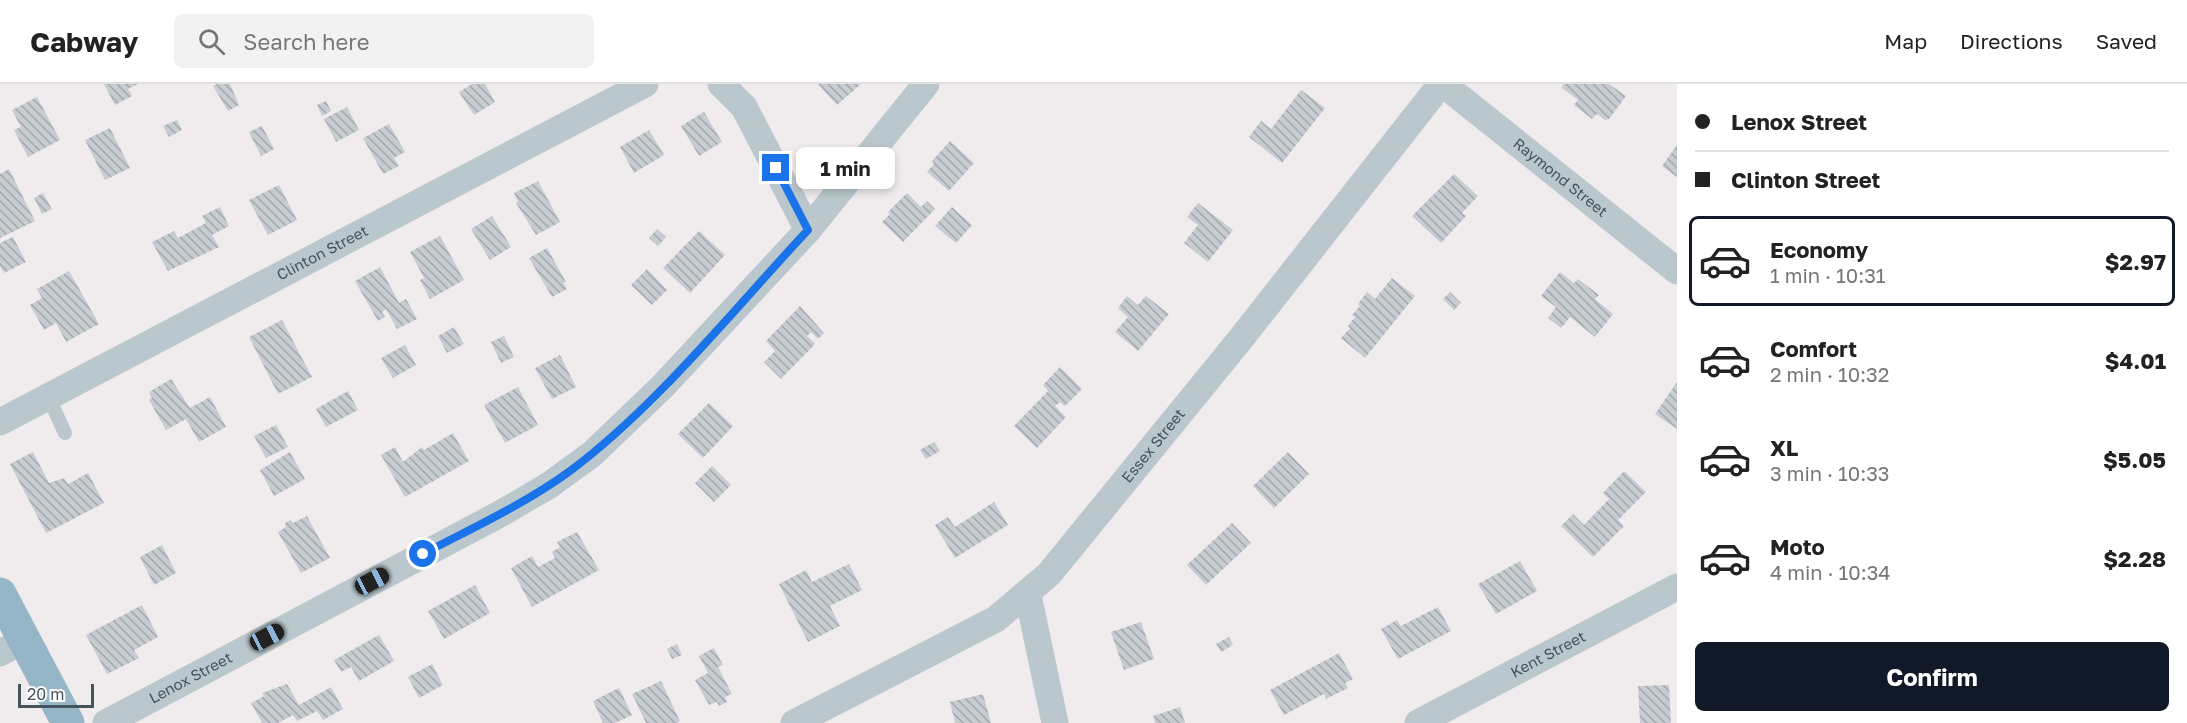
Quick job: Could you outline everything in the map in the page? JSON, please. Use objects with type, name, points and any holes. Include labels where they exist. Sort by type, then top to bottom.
[{"type":"highway","points":[[0,594],[12,647],[68,723]]},
{"type":"street","name":"Clinton Street","points":[[0,422],[645,84]]},
{"type":"street","points":[[722,84],[744,107],[808,230]]},
{"type":"street","name":"Lenox Street","points":[[106,723],[500,514],[569,472],[616,433],[662,387],[808,230],[926,84]]},
{"type":"street","name":"Raymond Street","points":[[1442,84],[1677,271]]},
{"type":"street","name":"Essex Street","points":[[794,723],[996,619],[1028,595],[1073,548],[1442,84]]},
{"type":"street","name":"Kent Street","points":[[1418,723],[1677,587]]},
{"type":"street","points":[[1028,595],[1055,723]]},
{"type":"lane","points":[[48,396],[65,433]]},
{"type":"building","points":[[104,84],[138,84],[128,89],[132,96],[115,105]]},
{"type":"building","points":[[230,84],[239,105],[228,111],[213,86]]},
{"type":"building","points":[[472,84],[485,84],[495,102],[474,115],[459,92]]},
{"type":"building","points":[[818,84],[861,84],[837,105]]},
{"type":"building","points":[[1563,84],[1609,84],[1626,96],[1609,119],[1605,120],[1597,114],[1592,119],[1574,105],[1578,100],[1562,88]]},
{"type":"building","points":[[1301,90],[1325,108],[1282,163],[1249,137],[1261,121],[1271,129]]},
{"type":"building","points":[[37,97],[60,140],[28,157],[14,130],[21,127],[12,110]]},
{"type":"building","points":[[326,101],[331,111],[322,116],[317,105]]},
{"type":"building","points":[[347,107],[359,130],[336,142],[324,119]]},
{"type":"building","points":[[704,112],[722,142],[699,156],[681,126]]},
{"type":"building","points":[[177,120],[182,130],[169,137],[163,126]]},
{"type":"building","points":[[389,124],[405,152],[394,158],[399,166],[383,174],[363,138]]},
{"type":"building","points":[[262,126],[274,149],[261,156],[249,132]]},
{"type":"building","points":[[110,128],[130,168],[105,180],[85,140]]},
{"type":"building","points":[[649,130],[664,155],[634,173],[620,147]]},
{"type":"building","points":[[950,141],[974,163],[949,191],[927,172],[934,164],[932,161]]},
{"type":"building","points":[[1677,145],[1677,177],[1662,166]]},
{"type":"building","points":[[9,169],[35,221],[0,238],[0,174]]},
{"type":"building","points":[[1454,174],[1478,196],[1462,213],[1466,216],[1441,243],[1412,216]]},
{"type":"building","points":[[538,181],[560,222],[536,235],[516,203],[518,202],[514,193]]},
{"type":"building","points":[[279,185],[297,220],[268,235],[249,200]]},
{"type":"building","points":[[43,193],[52,209],[42,214],[34,198]]},
{"type":"building","points":[[907,193],[921,207],[927,201],[935,209],[903,242],[882,222],[890,214],[888,212]]},
{"type":"building","points":[[1198,203],[1233,230],[1208,262],[1184,243],[1198,225],[1187,217]]},
{"type":"building","points":[[220,207],[229,226],[212,235],[219,247],[168,271],[152,242],[174,231],[178,238],[206,223],[202,216]]},
{"type":"building","points":[[952,207],[972,225],[956,243],[935,226]]},
{"type":"building","points":[[492,216],[511,247],[490,260],[471,229]]},
{"type":"building","points":[[657,229],[666,237],[658,246],[649,238]]},
{"type":"building","points":[[699,231],[725,255],[690,293],[663,268]]},
{"type":"building","points":[[440,236],[464,280],[430,299],[420,280],[424,278],[410,252]]},
{"type":"building","points":[[13,237],[26,262],[4,273],[0,266],[0,243]]},
{"type":"building","points":[[547,248],[566,282],[563,283],[567,289],[552,297],[529,258]]},
{"type":"building","points":[[380,267],[399,303],[406,299],[417,319],[397,329],[386,309],[382,312],[385,317],[378,321],[355,281]]},
{"type":"building","points":[[647,269],[667,290],[652,305],[631,285]]},
{"type":"building","points":[[69,271],[99,324],[66,342],[56,323],[44,330],[30,305],[42,298],[37,289]]},
{"type":"building","points":[[1560,272],[1574,283],[1578,279],[1599,295],[1595,299],[1613,314],[1595,337],[1570,317],[1561,328],[1548,318],[1556,307],[1541,296]]},
{"type":"building","points":[[1392,278],[1415,296],[1365,358],[1341,338],[1350,328],[1348,326],[1355,317],[1352,315],[1367,292],[1375,299]]},
{"type":"building","points":[[1450,292],[1461,303],[1454,310],[1443,299]]},
{"type":"building","points":[[1127,296],[1138,305],[1146,296],[1169,314],[1138,351],[1115,332],[1128,317],[1118,308]]},
{"type":"building","points":[[800,306],[824,333],[818,339],[811,332],[807,336],[815,344],[781,379],[764,362],[775,351],[766,341]]},
{"type":"building","points":[[282,320],[312,377],[278,394],[249,337]]},
{"type":"building","points":[[454,327],[464,344],[447,353],[438,336]]},
{"type":"building","points":[[504,336],[514,357],[501,363],[491,342]]},
{"type":"building","points":[[405,345],[416,365],[393,378],[381,358]]},
{"type":"building","points":[[560,355],[576,387],[552,399],[535,368]]},
{"type":"building","points":[[1060,367],[1082,389],[1065,406],[1060,402],[1055,406],[1066,417],[1037,448],[1014,426],[1048,391],[1043,385]]},
{"type":"building","points":[[171,379],[190,408],[210,397],[226,427],[199,442],[186,419],[166,430],[149,400],[152,398],[149,392]]},
{"type":"building","points":[[1677,382],[1677,429],[1655,414]]},
{"type":"building","points":[[518,387],[538,425],[505,443],[484,405]]},
{"type":"building","points":[[348,391],[358,410],[326,427],[316,409]]},
{"type":"building","points":[[709,403],[733,426],[703,458],[678,434]]},
{"type":"building","points":[[276,425],[288,447],[266,458],[254,436]]},
{"type":"building","points":[[453,433],[469,461],[405,497],[381,455],[395,447],[403,462],[422,447],[424,450]]},
{"type":"building","points":[[934,442],[940,451],[926,459],[920,450]]},
{"type":"building","points":[[33,452],[49,483],[64,478],[68,484],[88,473],[104,503],[46,533],[10,464]]},
{"type":"building","points":[[290,452],[305,479],[274,496],[260,470]]},
{"type":"building","points":[[1288,452],[1309,474],[1274,508],[1253,486]]},
{"type":"building","points":[[712,466],[731,485],[714,502],[695,483]]},
{"type":"building","points":[[1624,471],[1646,492],[1618,520],[1624,526],[1593,557],[1561,526],[1573,514],[1584,525],[1609,499],[1603,493]]},
{"type":"building","points":[[994,502],[1008,525],[955,558],[935,525],[948,517],[955,527]]},
{"type":"building","points":[[307,516],[330,558],[301,573],[278,532],[286,527],[285,523],[291,520],[293,523]]},
{"type":"building","points":[[1232,523],[1251,543],[1206,585],[1187,565]]},
{"type":"building","points":[[577,532],[599,570],[532,607],[511,568],[532,556],[538,567],[555,558],[552,552],[560,547],[557,542]]},
{"type":"building","points":[[162,545],[176,573],[154,585],[140,557]]},
{"type":"building","points":[[1520,561],[1537,591],[1496,614],[1478,584]]},
{"type":"building","points":[[849,564],[862,590],[830,606],[840,626],[808,642],[779,584],[806,570],[812,582]]},
{"type":"building","points":[[475,585],[490,613],[444,639],[428,611]]},
{"type":"building","points":[[142,605],[158,637],[134,650],[139,658],[107,674],[86,635]]},
{"type":"building","points":[[1438,607],[1451,631],[1398,659],[1381,629],[1397,620],[1401,626]]},
{"type":"building","points":[[1141,622],[1154,659],[1124,670],[1111,632]]},
{"type":"building","points":[[379,635],[394,661],[359,681],[351,667],[341,672],[334,660]]},
{"type":"building","points":[[1229,637],[1233,645],[1221,652],[1216,644]]},
{"type":"building","points":[[677,644],[682,655],[672,659],[667,649]]},
{"type":"building","points":[[714,648],[723,665],[718,667],[732,694],[725,697],[727,702],[719,706],[717,702],[709,705],[695,680],[708,673],[699,656]]},
{"type":"building","points":[[1339,653],[1353,679],[1345,683],[1348,688],[1326,699],[1324,694],[1284,715],[1270,690]]},
{"type":"building","points":[[432,664],[443,685],[419,698],[408,677]]},
{"type":"building","points":[[661,681],[680,721],[677,723],[646,723],[632,694]]},
{"type":"building","points":[[287,684],[299,705],[331,687],[343,709],[323,720],[317,711],[297,721],[293,715],[278,723],[262,723],[251,703],[264,696],[262,693]]},
{"type":"building","points":[[1669,685],[1671,723],[1640,723],[1638,686]]},
{"type":"building","points":[[619,688],[632,715],[615,723],[603,723],[593,701]]},
{"type":"building","points":[[983,694],[991,723],[955,723],[950,702]]},
{"type":"building","points":[[1180,707],[1185,723],[1155,723],[1153,716]]},
{"type":"route","points":[[423,554],[548,486],[592,454],[662,387],[808,230],[776,168]]}]
